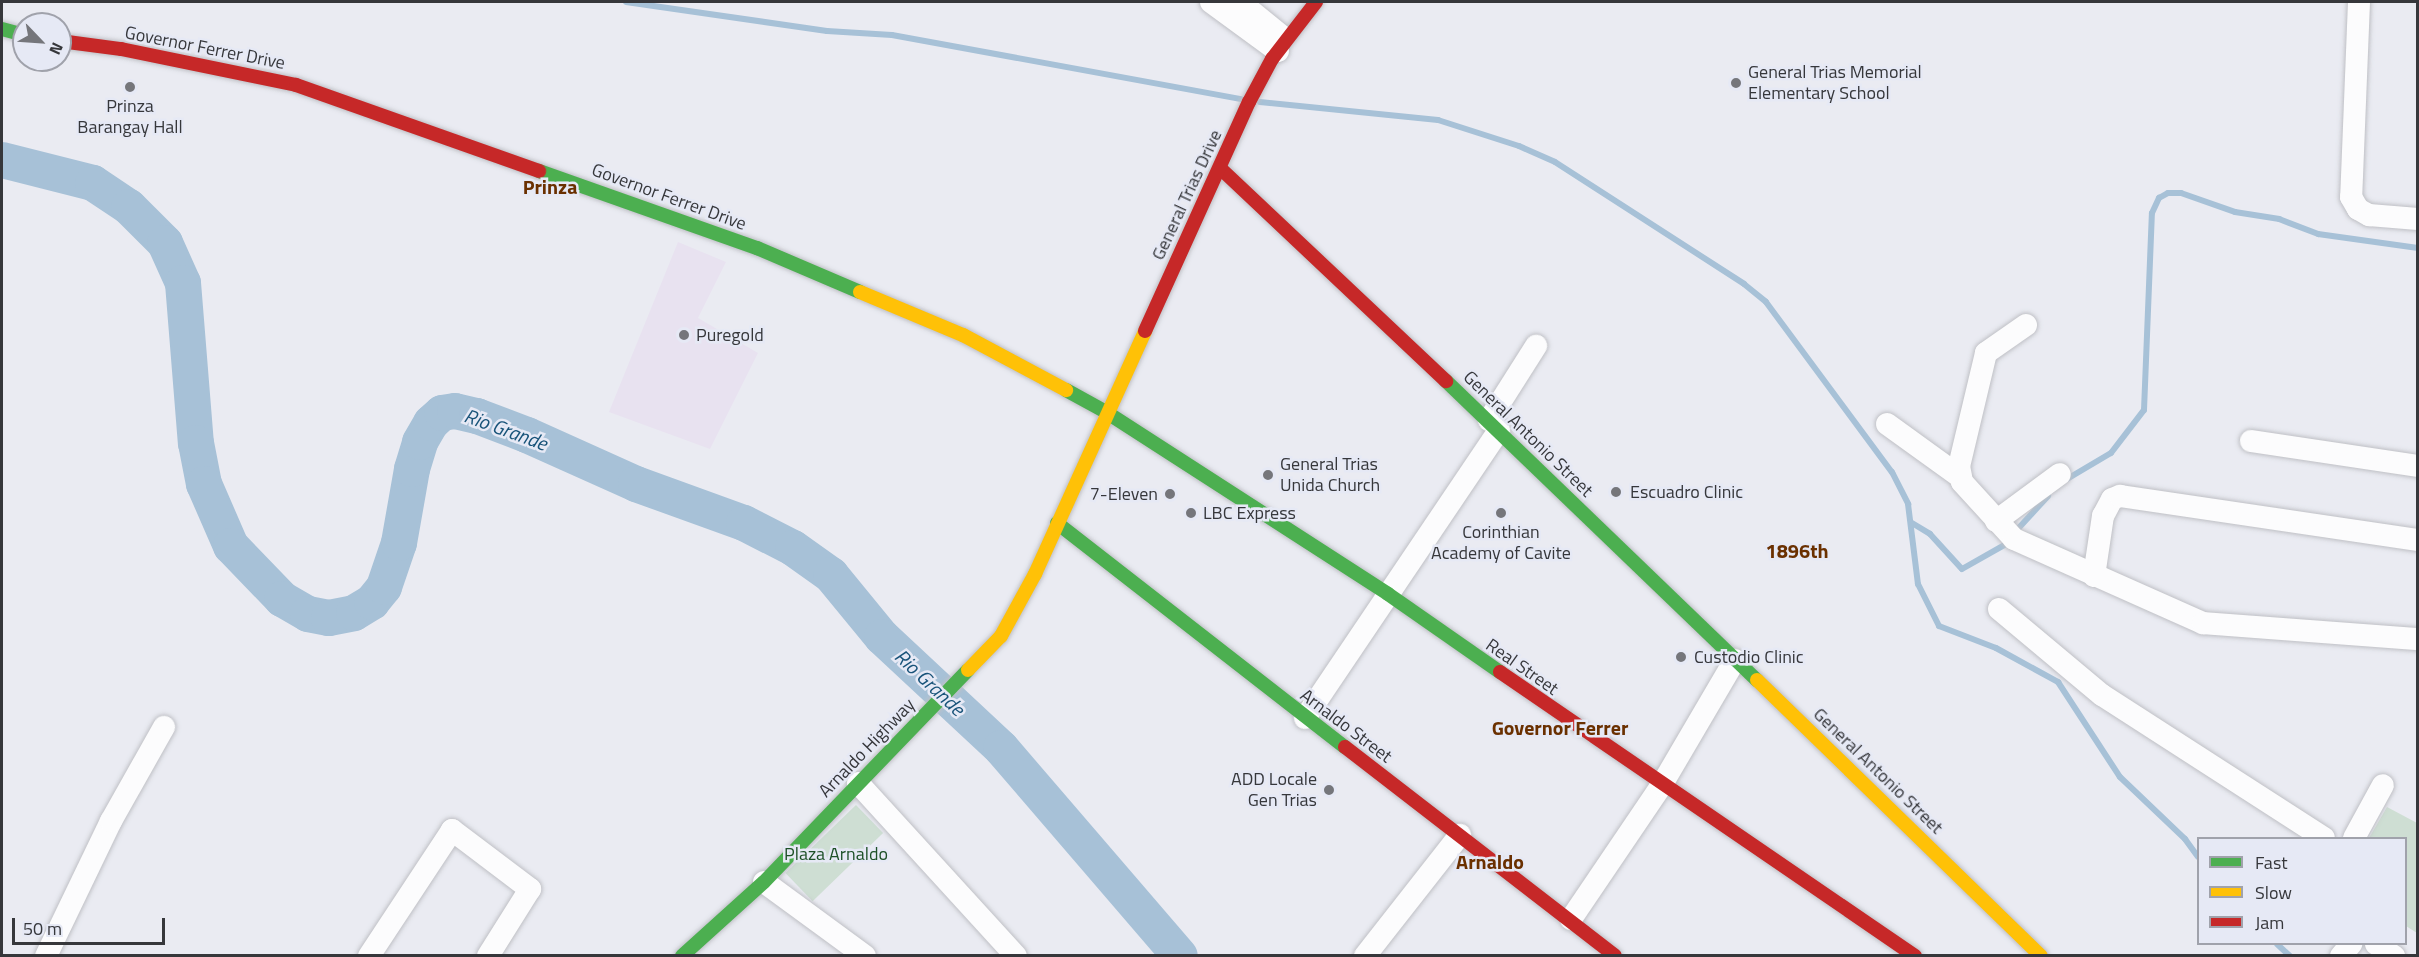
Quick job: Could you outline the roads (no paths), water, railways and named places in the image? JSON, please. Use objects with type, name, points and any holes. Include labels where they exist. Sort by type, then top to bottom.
[{"type":"main road","name":"General Trias Drive","points":[[1106,412],[1257,87],[1282,46],[1316,2]]},
{"type":"main road","name":"Governor Ferrer Drive","points":[[72,43],[121,49],[296,85],[386,115],[766,252],[963,335],[1106,412]]},
{"type":"main road","name":"General Antonio Street","points":[[1220,168],[1494,425],[2041,956]]},
{"type":"main road","name":"Arnaldo Highway","points":[[682,956],[764,882],[1001,636],[1057,524],[1106,412]]},
{"type":"main road","name":"Real Street","points":[[1106,412],[1388,594],[1661,786],[1915,956]]},
{"type":"main road","name":"Arnaldo Street","points":[[1057,524],[1305,718],[1571,919],[1615,956]]},
{"type":"street","points":[[1211,2],[1282,46]]},
{"type":"street","points":[[1240,2],[1282,46]]},
{"type":"street","points":[[2359,2],[2350,197],[2358,209],[2369,215],[2418,219]]},
{"type":"street","points":[[1959,476],[1986,353],[2026,325]]},
{"type":"street","points":[[1305,718],[1388,594],[1494,425],[1536,346]]},
{"type":"street","points":[[1887,424],[1959,476],[1996,521],[2024,545],[2203,623],[2418,639]]},
{"type":"street","points":[[2251,441],[2418,466]]},
{"type":"street","points":[[1996,521],[2060,474]]},
{"type":"street","points":[[2094,576],[2103,516],[2112,499],[2120,496],[2418,540]]},
{"type":"street","points":[[1998,609],[2102,694],[2322,837]]},
{"type":"street","points":[[1571,919],[1661,786],[1735,660]]},
{"type":"street","points":[[46,956],[111,821],[164,728]]},
{"type":"street","points":[[858,783],[1016,956]]},
{"type":"street","points":[[2355,837],[2383,785]]},
{"type":"street","points":[[369,956],[452,830],[530,889],[488,956]]},
{"type":"street","points":[[1365,956],[1460,835]]},
{"type":"street","points":[[764,882],[866,956]]},
{"type":"street","points":[[2378,945],[2394,956]]},
{"type":"waterway","points":[[626,2],[827,31],[892,35],[1241,99]]},
{"type":"waterway","points":[[1260,102],[1438,120],[1519,146],[1555,162],[1744,284],[1766,302],[1892,472],[1908,504],[1918,584],[1939,626],[1996,648],[2058,682],[2120,777],[2185,839],[2197,856]]},
{"type":"waterway","name":"Rio Grande","points":[[2,160],[93,183],[129,207],[165,243],[183,283],[196,443],[204,484],[231,546],[282,599],[308,614],[329,618],[354,613],[372,602],[384,587],[399,543],[412,469],[420,442],[431,423],[442,413],[455,411],[477,416],[527,435],[636,484],[744,523],[793,548],[831,575],[882,637],[1001,748],[1180,956]]},
{"type":"waterway","points":[[2067,479],[2111,453],[2144,410],[2152,213],[2159,198],[2168,193],[2181,193],[2235,212],[2279,219],[2318,234],[2418,248]]},
{"type":"waterway","points":[[2015,532],[2048,496]]},
{"type":"waterway","points":[[1912,523],[1930,534],[1962,569],[2008,543]]},
{"type":"waterway","points":[[2278,945],[2290,956]]},
{"type":"place","name":"General Trias Memorial Elementary School","points":[[1736,83]]},
{"type":"place","name":"Prinza Barangay Hall","points":[[130,87]]},
{"type":"place","name":"Puregold","points":[[684,335]]},
{"type":"place","name":"General Trias Unida Church","points":[[1268,475]]},
{"type":"place","name":"Escuadro Clinic","points":[[1616,492]]},
{"type":"place","name":"7-Eleven","points":[[1170,494]]},
{"type":"place","name":"LBC Express","points":[[1191,513]]},
{"type":"place","name":"Corinthian Academy of Cavite","points":[[1501,513]]},
{"type":"place","name":"Custodio Clinic","points":[[1681,657]]},
{"type":"place","name":"ADD Locale Gen Trias","points":[[1329,790]]},
{"type":"district","name":"Prinza","points":[[550,186]]},
{"type":"district","name":"1896th","points":[[1797,550]]},
{"type":"district","name":"Governor Ferrer","points":[[1560,727]]},
{"type":"district","name":"Arnaldo","points":[[1490,861]]},
{"type":"park label","name":"Plaza Arnaldo","points":[[836,854]]}]
